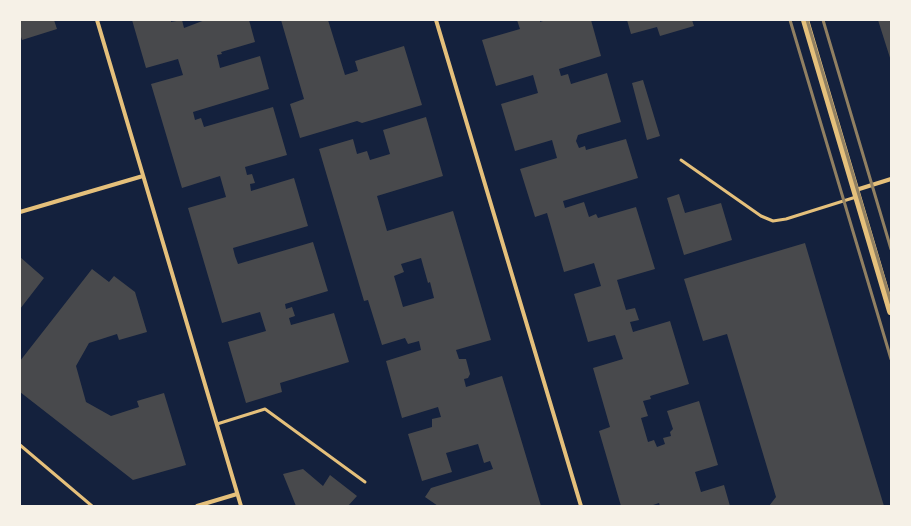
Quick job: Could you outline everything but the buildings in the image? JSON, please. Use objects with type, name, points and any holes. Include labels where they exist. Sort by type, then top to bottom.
[{"type":"main road","points":[[805,20],[891,310]]},
{"type":"street","points":[[97,20],[241,506]]},
{"type":"street","points":[[436,20],[581,506]]},
{"type":"street","points":[[20,212],[143,176]]},
{"type":"street","points":[[857,193],[891,179]]},
{"type":"street","points":[[197,506],[237,494]]},
{"type":"lane","points":[[681,160],[761,216],[773,221],[786,219],[857,193]]},
{"type":"lane","points":[[217,424],[265,409],[365,482]]},
{"type":"lane","points":[[20,445],[92,506]]},
{"type":"railway","points":[[790,20],[891,359]]},
{"type":"railway","points":[[807,20],[891,303]]},
{"type":"railway","points":[[823,20],[891,249]]}]
